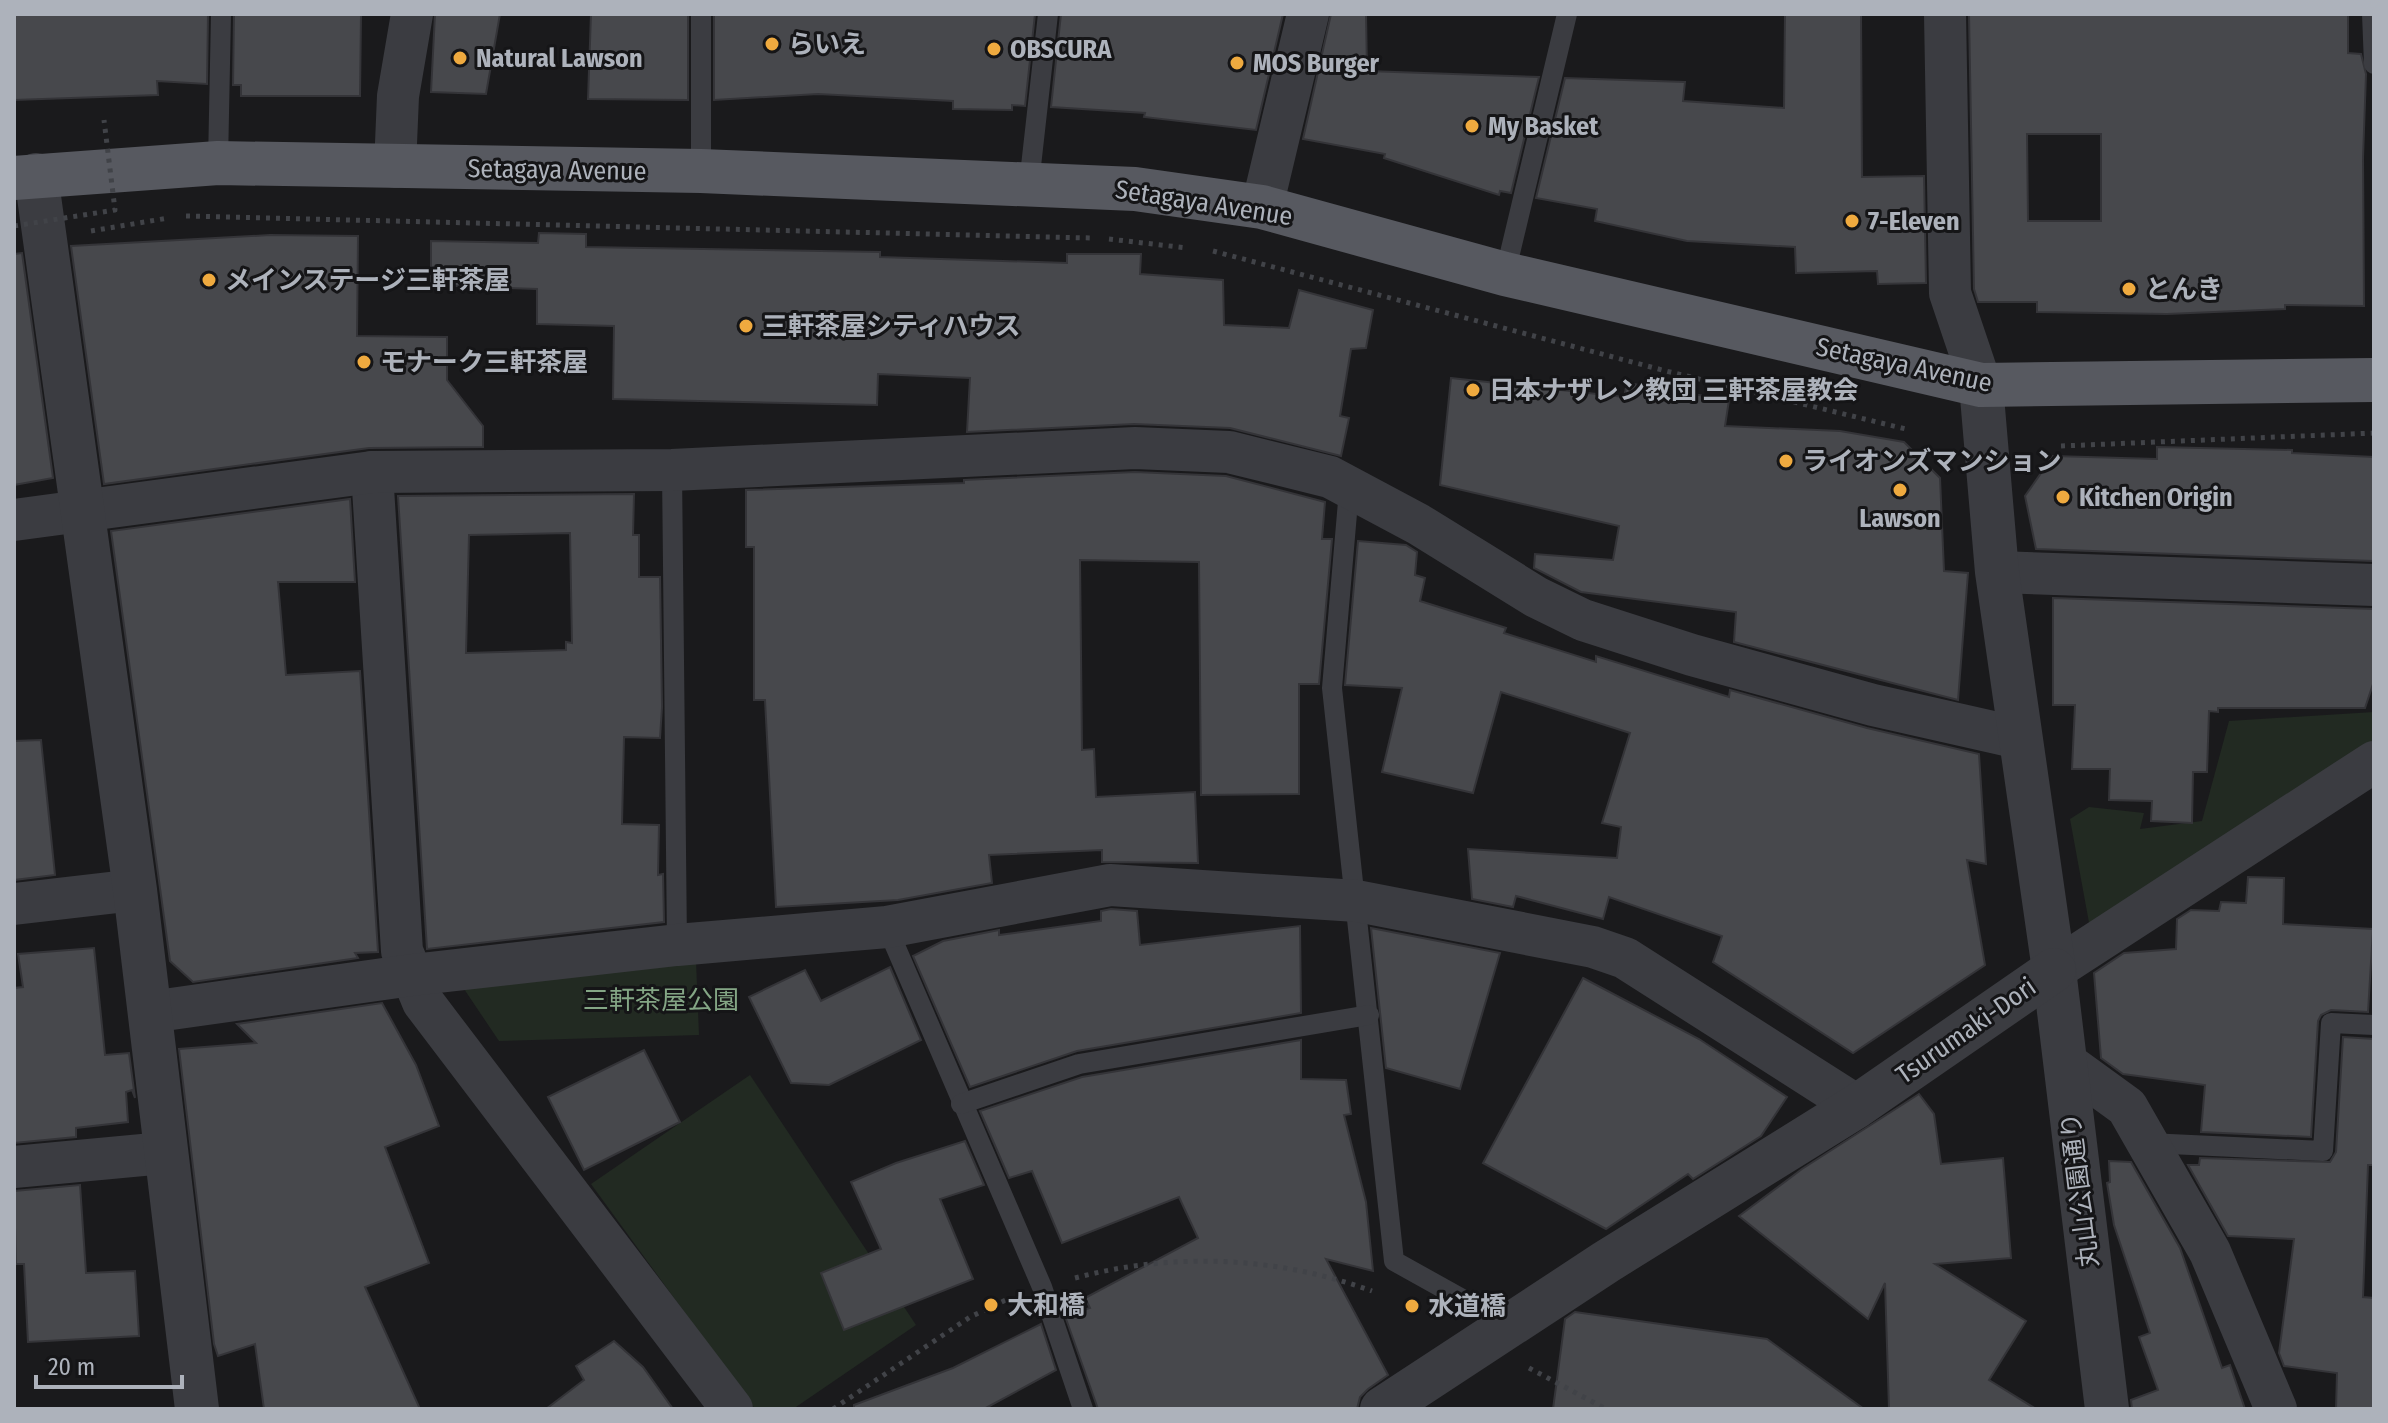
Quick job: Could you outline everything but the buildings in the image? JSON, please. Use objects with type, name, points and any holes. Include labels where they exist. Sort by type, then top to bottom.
[{"type":"main road","name":"Setagaya Avenue","points":[[25,176],[218,163],[701,171],[1135,189],[1262,207],[1505,274],[1981,385],[2374,380]]},
{"type":"street","points":[[395,167],[398,96],[412,14]]},
{"type":"street","points":[[1262,207],[1308,14]]},
{"type":"street","points":[[1945,14],[1950,293],[1981,385]]},
{"type":"street","points":[[25,176],[85,508],[135,890],[164,1153],[197,1409]]},
{"type":"street","name":"Tsurumaki-Dori","points":[[1382,1409],[1857,1106],[2054,970],[1997,572],[1981,385]]},
{"type":"street","points":[[14,520],[85,508],[372,472],[672,470],[1135,448],[1229,452],[1330,477],[1349,490],[1418,524],[1536,597],[1583,620],[1692,655],[1873,705],[2019,738]]},
{"type":"street","points":[[372,472],[402,951],[423,1002],[732,1409]]},
{"type":"street","points":[[1997,572],[2374,585]]},
{"type":"street","points":[[2054,970],[2374,762]]},
{"type":"street","points":[[150,1012],[412,975],[677,945],[887,927],[1110,885],[1357,901],[1593,947],[1625,958],[1857,1106]]},
{"type":"street","points":[[14,904],[135,890]]},
{"type":"street","name":"丸山公園通り","points":[[2054,970],[2107,1409]]},
{"type":"street","points":[[2065,1062],[2127,1107],[2210,1252],[2276,1409]]},
{"type":"street","points":[[14,1167],[164,1153]]},
{"type":"lane","points":[[218,163],[221,14]]},
{"type":"lane","points":[[701,14],[701,171]]},
{"type":"lane","points":[[1029,184],[1048,14]]},
{"type":"lane","points":[[1505,274],[1567,14]]},
{"type":"lane","points":[[2372,14],[2374,64]]},
{"type":"lane","points":[[672,470],[677,945]]},
{"type":"lane","points":[[1349,490],[1332,688],[1394,1261],[1496,1334]]},
{"type":"lane","points":[[887,927],[1042,1287],[1083,1409]]},
{"type":"lane","points":[[961,1104],[1079,1064],[1369,1015]]},
{"type":"lane","points":[[2148,1143],[2323,1151],[2331,1023],[2374,1025]]},
{"type":"path","points":[[14,226],[115,210],[104,120]]},
{"type":"path","points":[[82,232],[177,216],[1111,239],[1212,251],[1666,371],[1910,430]]},
{"type":"path","points":[[2061,446],[2374,433]]},
{"type":"path","points":[[833,1409],[981,1311],[1042,1287],[1120,1268],[1234,1261],[1323,1275],[1385,1296]]},
{"type":"path","points":[[1496,1334],[1606,1409]]},
{"type":"green space","points":[[2374,712],[2374,745],[2090,928],[2070,819],[2089,807],[2144,813],[2140,829],[2202,821],[2229,721]]},
{"type":"green space","name":"三軒茶屋公園","points":[[696,961],[699,1035],[499,1041],[460,983]]},
{"type":"green space","points":[[750,1075],[916,1325],[793,1409],[755,1409],[591,1184]]},
{"type":"place","name":"らいえ","points":[[772,44]]},
{"type":"place","name":"OBSCURA","points":[[994,49]]},
{"type":"place","name":"Natural Lawson","points":[[460,58]]},
{"type":"place","name":"MOS Burger","points":[[1237,63]]},
{"type":"place","name":"My Basket","points":[[1472,126]]},
{"type":"place","name":"7-Eleven","points":[[1852,221]]},
{"type":"place","name":"メインステージ三軒茶屋","points":[[209,280]]},
{"type":"place","name":"とんき","points":[[2129,289]]},
{"type":"place","name":"三軒茶屋シティハウス","points":[[746,326]]},
{"type":"place","name":"モナーク三軒茶屋","points":[[364,362]]},
{"type":"place","name":"日本ナザレン教団 三軒茶屋教会","points":[[1473,390]]},
{"type":"place","name":"ライオンズマンション","points":[[1786,461]]},
{"type":"place","name":"Lawson","points":[[1900,490]]},
{"type":"place","name":"Kitchen Origin","points":[[2063,497]]},
{"type":"place","name":"大和橋","points":[[991,1305]]},
{"type":"place","name":"水道橋","points":[[1412,1306]]}]
